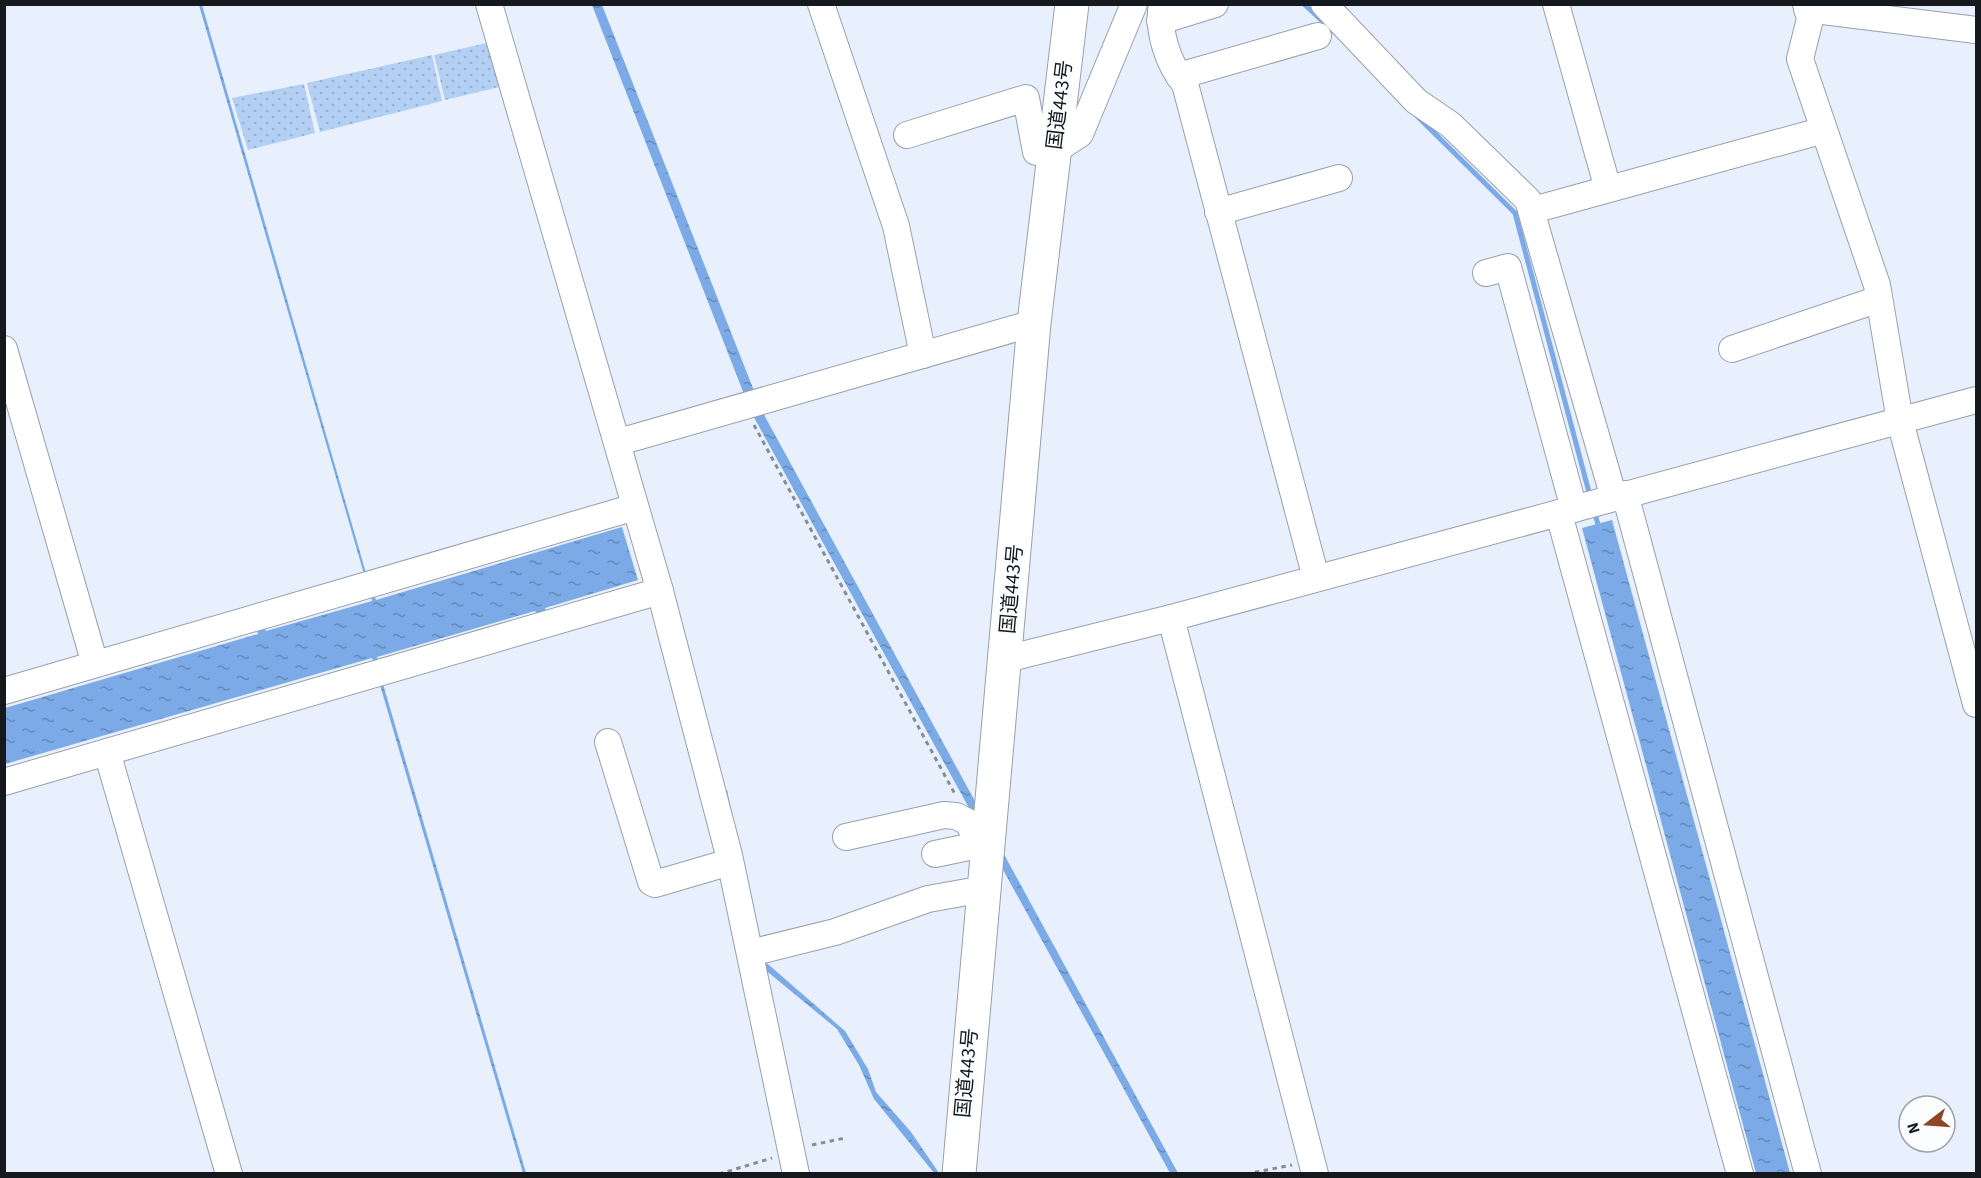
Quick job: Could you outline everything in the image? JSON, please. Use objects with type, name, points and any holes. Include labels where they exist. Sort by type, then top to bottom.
[{"type":"highway","name":"国道443号","points":[[959,1173],[984,889],[978,837],[1006,659],[1034,323],[1072,4]]},
{"type":"street","points":[[489,4],[619,442],[635,507],[660,591],[730,862],[793,1159]]},
{"type":"street","points":[[821,4],[896,226],[923,355]]},
{"type":"street","points":[[907,135],[1026,99],[1036,152],[1054,151],[1080,134],[1134,4]]},
{"type":"street","points":[[1215,4],[1161,13],[1173,69],[1185,84],[1316,578]]},
{"type":"street","points":[[1324,4],[1416,101],[1451,125],[1528,201],[1533,210],[1619,496],[1808,1173]]},
{"type":"street","points":[[1556,4],[1608,189]]},
{"type":"street","points":[[1977,30],[1807,7],[1809,19],[1800,59],[1879,299],[1900,421],[1977,704]]},
{"type":"street","points":[[1179,76],[1318,36]]},
{"type":"street","points":[[1533,210],[1824,130]]},
{"type":"street","points":[[1218,212],[1339,178]]},
{"type":"street","points":[[1486,273],[1508,267],[1566,512],[1740,1173]]},
{"type":"street","points":[[1732,349],[1879,299]]},
{"type":"street","points":[[619,442],[1034,323]]},
{"type":"street","points":[[4,349],[95,664]]},
{"type":"street","points":[[1006,659],[1171,618],[1977,400]]},
{"type":"street","points":[[4,691],[635,507]]},
{"type":"street","points":[[4,782],[660,591]]},
{"type":"street","points":[[1171,618],[1314,1167]]},
{"type":"street","points":[[608,742],[651,882],[655,884],[730,862]]},
{"type":"street","points":[[107,752],[229,1173]]},
{"type":"street","points":[[846,837],[944,815],[956,816],[978,837],[935,854]]},
{"type":"street","points":[[750,953],[836,932],[928,899],[984,889]]},
{"type":"path","points":[[743,407],[811,527],[978,837]]},
{"type":"path","points":[[719,1173],[793,1159],[845,1138]]},
{"type":"path","points":[[1246,1173],[1314,1167]]},
{"type":"shaded area","points":[[491,42],[503,86],[445,100],[434,55]]},
{"type":"shaded area","points":[[432,55],[442,101],[320,132],[307,83]]},
{"type":"shaded area","points":[[304,84],[315,133],[248,150],[232,98]]},
{"type":"water","points":[[199,5],[202,5],[368,580],[366,581]]},
{"type":"water","points":[[592,5],[602,5],[762,411],[1178,1173],[1170,1173],[751,412]]},
{"type":"water","points":[[1612,520],[1790,1173],[1756,1173],[1582,528]]},
{"type":"water","points":[[622,527],[638,580],[545,608],[546,612],[537,615],[535,611],[377,657],[379,665],[375,666],[372,658],[5,764],[5,708],[258,634],[257,629],[264,626],[266,631],[372,601],[371,593],[373,592],[376,600]]},
{"type":"water","points":[[383,684],[526,1173],[523,1173],[380,685]]},
{"type":"water","points":[[727,790],[762,959],[845,1031],[868,1069],[876,1092],[911,1132],[939,1173],[934,1173],[874,1099],[859,1065],[837,1029],[758,964],[721,791]]},
{"type":"waterway","points":[[1304,4],[1334,32]]},
{"type":"waterway","points":[[1416,115],[1515,213],[1590,496]]},
{"type":"waterway","points":[[1594,511],[1600,531]]}]
